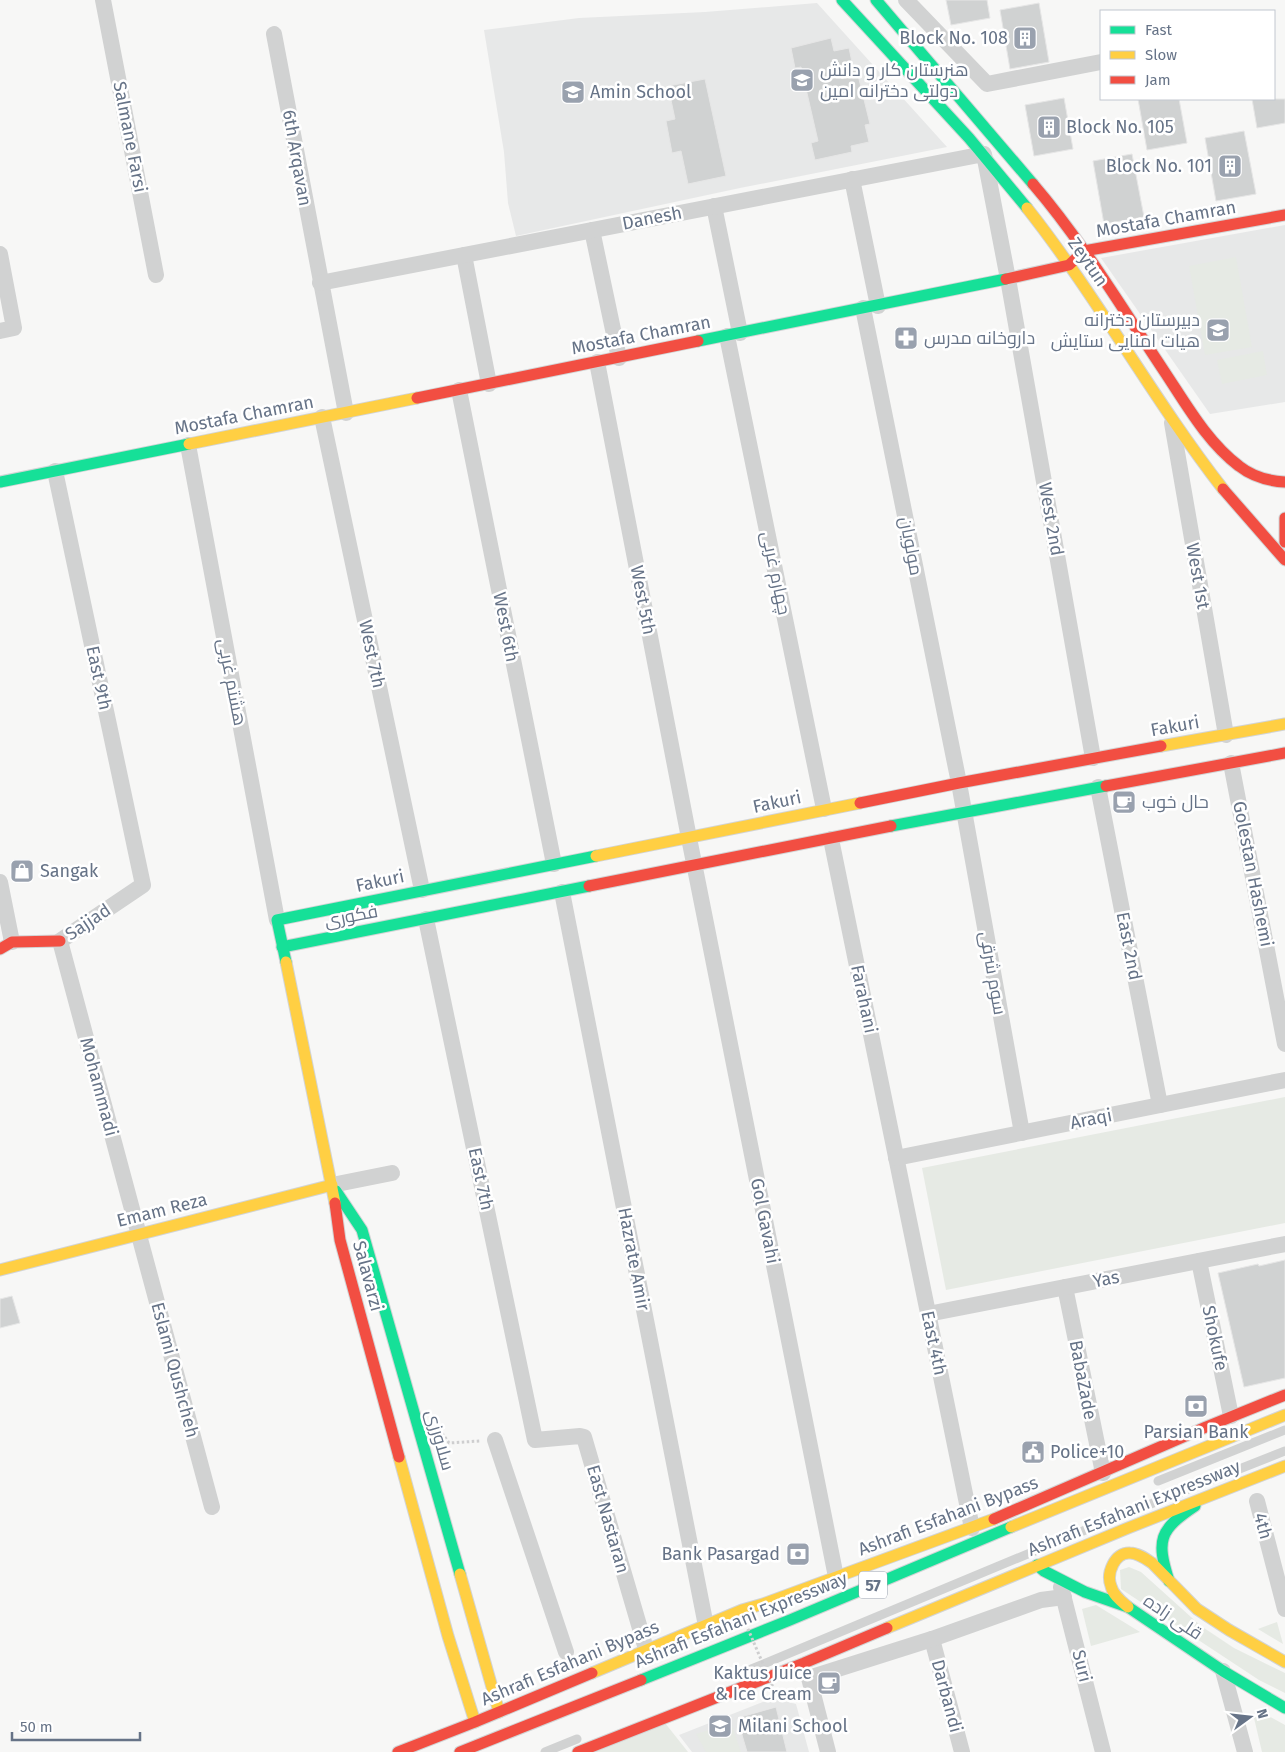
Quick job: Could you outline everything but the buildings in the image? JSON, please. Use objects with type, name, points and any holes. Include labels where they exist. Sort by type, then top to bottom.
[{"type":"main road","name":"Zeytun","points":[[842,0],[984,154],[1040,224],[1218,484],[1285,560]]},
{"type":"main road","name":"Zeytun","points":[[876,0],[1045,198],[1084,251],[1206,433],[1224,454],[1246,472],[1271,482],[1285,482]]},
{"type":"main road","name":"Mostafa Chamran","points":[[0,482],[1008,279],[1069,265],[1084,251],[1285,215]]},
{"type":"main road","points":[[1285,518],[1285,542]]},
{"type":"main road","name":"Fakuri","points":[[277,920],[690,838],[824,809],[1285,724]]},
{"type":"main road","points":[[426,919],[964,812],[1285,753]]},
{"type":"main road","name":"فکوری","points":[[282,947],[426,919]]},
{"type":"main road","name":"Salavarzi","points":[[277,920],[332,1185],[340,1240],[462,1632]]},
{"type":"main road","name":"Sajjad","points":[[6,946],[60,940]]},
{"type":"main road","name":"Emam Reza","points":[[0,1270],[138,1233],[332,1185]]},
{"type":"main road","name":"سلاورزی","points":[[332,1185],[362,1230],[462,1632],[475,1722]]},
{"type":"main road","name":"Ashrafi Esfahani Bypass","points":[[398,1752],[475,1722],[742,1610],[972,1528],[1285,1395]]},
{"type":"main road","name":"Ashrafi Esfahani Expressway","points":[[460,1752],[790,1620],[1104,1488],[1285,1415]]},
{"type":"main road","name":"Ashrafi Esfahani Expressway","points":[[578,1752],[804,1663],[1037,1565],[1285,1466]]},
{"type":"main road","name":"قلی زاده","points":[[1212,1495],[1181,1514],[1167,1529],[1162,1539],[1160,1551],[1170,1583],[1196,1608],[1230,1631],[1285,1662]]},
{"type":"main road","points":[[1128,1607],[1115,1595],[1110,1584],[1109,1576],[1111,1569],[1120,1556],[1130,1553],[1144,1558],[1156,1567],[1170,1583]]},
{"type":"main road","name":"قلی زاده","points":[[1037,1565],[1044,1571],[1085,1592],[1128,1607],[1223,1671],[1285,1708]]},
{"type":"main road","name":"سلاورزی","points":[[462,1632],[499,1712]]},
{"type":"street","name":"Salmane Farsi","points":[[103,0],[156,275]]},
{"type":"street","points":[[906,0],[987,84],[1100,62]]},
{"type":"street","name":"6th Arqavan","points":[[274,34],[346,413]]},
{"type":"street","name":"Danesh","points":[[320,283],[984,154]]},
{"type":"street","name":"West 2nd","points":[[984,154],[1093,758]]},
{"type":"street","name":"مولویان","points":[[852,179],[871,307],[964,812]]},
{"type":"street","name":"چهارم غربی","points":[[714,206],[734,335],[824,809]]},
{"type":"street","points":[[592,230],[619,358]]},
{"type":"street","points":[[0,254],[7,330]]},
{"type":"street","points":[[464,255],[489,384]]},
{"type":"street","name":"West 5th","points":[[597,362],[695,866]]},
{"type":"street","name":"West 6th","points":[[459,390],[554,864]]},
{"type":"street","name":"West 1st","points":[[1170,416],[1226,735]]},
{"type":"street","name":"West 7th","points":[[322,417],[422,890]]},
{"type":"street","name":"هشتم غربی","points":[[188,444],[277,920]]},
{"type":"street","name":"East 9th","points":[[55,471],[143,885]]},
{"type":"street","name":"Golestan Hashemi","points":[[1231,763],[1285,1044]]},
{"type":"street","name":"East 2nd","points":[[1098,787],[1160,1105]]},
{"type":"street","name":"سوم شرقی","points":[[964,812],[1022,1133]]},
{"type":"street","name":"Farahani","points":[[831,839],[896,1158]]},
{"type":"street","name":"Gol Gavahi","points":[[695,866],[836,1577]]},
{"type":"street","points":[[0,882],[6,946]]},
{"type":"street","name":"Sajjad","points":[[60,940],[143,885]]},
{"type":"street","name":"Hazrate Amir","points":[[562,892],[706,1626]]},
{"type":"street","name":"East 7th","points":[[426,919],[535,1440]]},
{"type":"street","name":"Mohammadi","points":[[60,940],[138,1233]]},
{"type":"street","name":"Araqi","points":[[896,1158],[1285,1080]]},
{"type":"street","name":"East 4th","points":[[896,1158],[972,1528]]},
{"type":"street","points":[[332,1185],[392,1173]]},
{"type":"street","name":"Eslami Qushcheh","points":[[138,1233],[212,1507]]},
{"type":"street","name":"Yas","points":[[928,1314],[1285,1244]]},
{"type":"street","name":"Shokufe","points":[[1199,1261],[1232,1416]]},
{"type":"street","name":"BabaZade","points":[[1064,1287],[1102,1474]]},
{"type":"street","name":"East Nastaran","points":[[535,1440],[584,1437],[646,1649]]},
{"type":"street","points":[[494,1440],[566,1652]]},
{"type":"street","name":"4th","points":[[1257,1501],[1285,1609]]},
{"type":"street","name":"Suri","points":[[1060,1580],[1104,1752]]},
{"type":"street","points":[[828,1752],[809,1678],[932,1639],[1041,1600],[1064,1597]]},
{"type":"street","name":"Darbandi","points":[[932,1639],[962,1752]]},
{"type":"street","points":[[1223,1671],[1246,1752]]},
{"type":"lane","points":[[1148,1485],[1285,1430]]},
{"type":"lane","points":[[744,1672],[1090,1528],[1285,1451]]},
{"type":"lane","points":[[545,1752],[590,1734]]},
{"type":"path","points":[[439,1428],[449,1443],[494,1440]]},
{"type":"path","points":[[742,1615],[775,1692]]},
{"type":"shaded area","points":[[817,3],[947,147],[740,188],[516,236],[508,203],[504,152],[484,30],[579,18],[705,12]]},
{"type":"shaded area","name":"دبیرستان دخترانه هیات امنایی ستایش","points":[[1285,225],[1285,402],[1210,414],[1101,258]]},
{"type":"shaded area","points":[[1236,257],[1252,347],[1205,355],[1189,266]]},
{"type":"shaded area","points":[[1263,351],[1267,375],[1222,384],[1217,360]]},
{"type":"shaded area","points":[[1285,1097],[1285,1223],[946,1290],[922,1168]]},
{"type":"shaded area","points":[[1129,1567],[1141,1572],[1201,1626],[1234,1648],[1285,1673],[1285,1693],[1259,1680],[1121,1589],[1120,1570]]},
{"type":"shaded area","points":[[1096,1605],[1140,1632],[1091,1646],[1082,1609]]},
{"type":"shaded area","points":[[1277,1622],[1283,1644],[1258,1629]]},
{"type":"shaded area","name":"Milani School","points":[[773,1698],[796,1704],[809,1752],[787,1752],[775,1707],[737,1718],[747,1752],[692,1752],[679,1735]]},
{"type":"shaded area","points":[[1265,1714],[1285,1725],[1285,1752],[1262,1752],[1254,1718],[1257,1715]]},
{"type":"shaded area","points":[[665,1723],[688,1752],[595,1752]]},
{"type":"shaded area","points":[[731,1723],[741,1752],[706,1752],[696,1734]]},
{"type":"traffic: fast","points":[[842,0],[969,138],[1027,208]]},
{"type":"traffic: fast","points":[[876,0],[1033,184]]},
{"type":"traffic: fast","points":[[698,341],[1006,279]]},
{"type":"traffic: fast","points":[[0,482],[189,444]]},
{"type":"traffic: fast","points":[[891,826],[1106,786]]},
{"type":"traffic: fast","points":[[286,962],[277,920],[596,856]]},
{"type":"traffic: fast","points":[[282,947],[589,886]]},
{"type":"traffic: fast","points":[[336,1191],[362,1230],[460,1574]]},
{"type":"traffic: fast","points":[[1169,1581],[1163,1555],[1164,1537],[1174,1522],[1195,1506]]},
{"type":"traffic: fast","points":[[641,1680],[1011,1527]]},
{"type":"traffic: fast","points":[[1037,1565],[1044,1571],[1085,1592],[1128,1607],[1223,1671],[1285,1708]]},
{"type":"traffic: slow","points":[[1027,208],[1078,277],[1173,420],[1223,489]]},
{"type":"traffic: slow","points":[[189,444],[417,398]]},
{"type":"traffic: slow","points":[[1161,746],[1285,724]]},
{"type":"traffic: slow","points":[[596,856],[860,803]]},
{"type":"traffic: slow","points":[[286,962],[335,1203]]},
{"type":"traffic: slow","points":[[0,1270],[332,1185]]},
{"type":"traffic: slow","points":[[1011,1527],[1285,1415]]},
{"type":"traffic: slow","points":[[399,1457],[448,1636],[475,1722]]},
{"type":"traffic: slow","points":[[887,1628],[1128,1528],[1285,1466]]},
{"type":"traffic: slow","points":[[592,1673],[742,1610],[994,1519]]},
{"type":"traffic: slow","points":[[1128,1607],[1112,1589],[1110,1575],[1113,1564],[1120,1556],[1133,1553],[1152,1563],[1197,1609],[1285,1662]]},
{"type":"traffic: slow","points":[[460,1574],[499,1712]]},
{"type":"traffic: jam","points":[[1033,184],[1085,252],[1189,409],[1217,446],[1244,470],[1261,478],[1285,482]]},
{"type":"traffic: jam","points":[[1006,279],[1069,265],[1084,251],[1285,215]]},
{"type":"traffic: jam","points":[[417,398],[698,341]]},
{"type":"traffic: jam","points":[[1223,489],[1285,560]]},
{"type":"traffic: jam","points":[[1285,518],[1285,542]]},
{"type":"traffic: jam","points":[[860,803],[1161,746]]},
{"type":"traffic: jam","points":[[1106,786],[1285,753]]},
{"type":"traffic: jam","points":[[589,886],[891,826]]},
{"type":"traffic: jam","points":[[0,949],[12,942],[60,941]]},
{"type":"traffic: jam","points":[[335,1203],[340,1240],[399,1457]]},
{"type":"traffic: jam","points":[[994,1519],[1206,1427],[1285,1395]]},
{"type":"traffic: jam","points":[[578,1752],[804,1663],[887,1628]]},
{"type":"traffic: jam","points":[[398,1752],[592,1673]]},
{"type":"traffic: jam","points":[[460,1752],[641,1680]]},
{"type":"place","name":"Block No. 108","points":[[1025,38]]},
{"type":"place","name":"هنرستان کار و دانش دولتی دخترانه امین","points":[[802,80]]},
{"type":"place","name":"Amin School","points":[[573,92]]},
{"type":"place","name":"Block No. 105","points":[[1049,127]]},
{"type":"place","name":"Block No. 101","points":[[1230,166]]},
{"type":"place","name":"دبیرستان دخترانه هیات امنایی ستایش","points":[[1218,330]]},
{"type":"place","name":"داروخانه مدرس","points":[[906,338]]},
{"type":"place","name":"حال خوب","points":[[1124,802]]},
{"type":"place","name":"Sangak","points":[[22,871]]},
{"type":"place","name":"Parsian Bank","points":[[1196,1406]]},
{"type":"place","name":"Police+10","points":[[1033,1452]]},
{"type":"place","name":"Bank Pasargad","points":[[798,1554]]},
{"type":"place","name":"Kaktus Juice & Ice Cream","points":[[829,1683]]},
{"type":"place","name":"Milani School","points":[[720,1726]]}]
